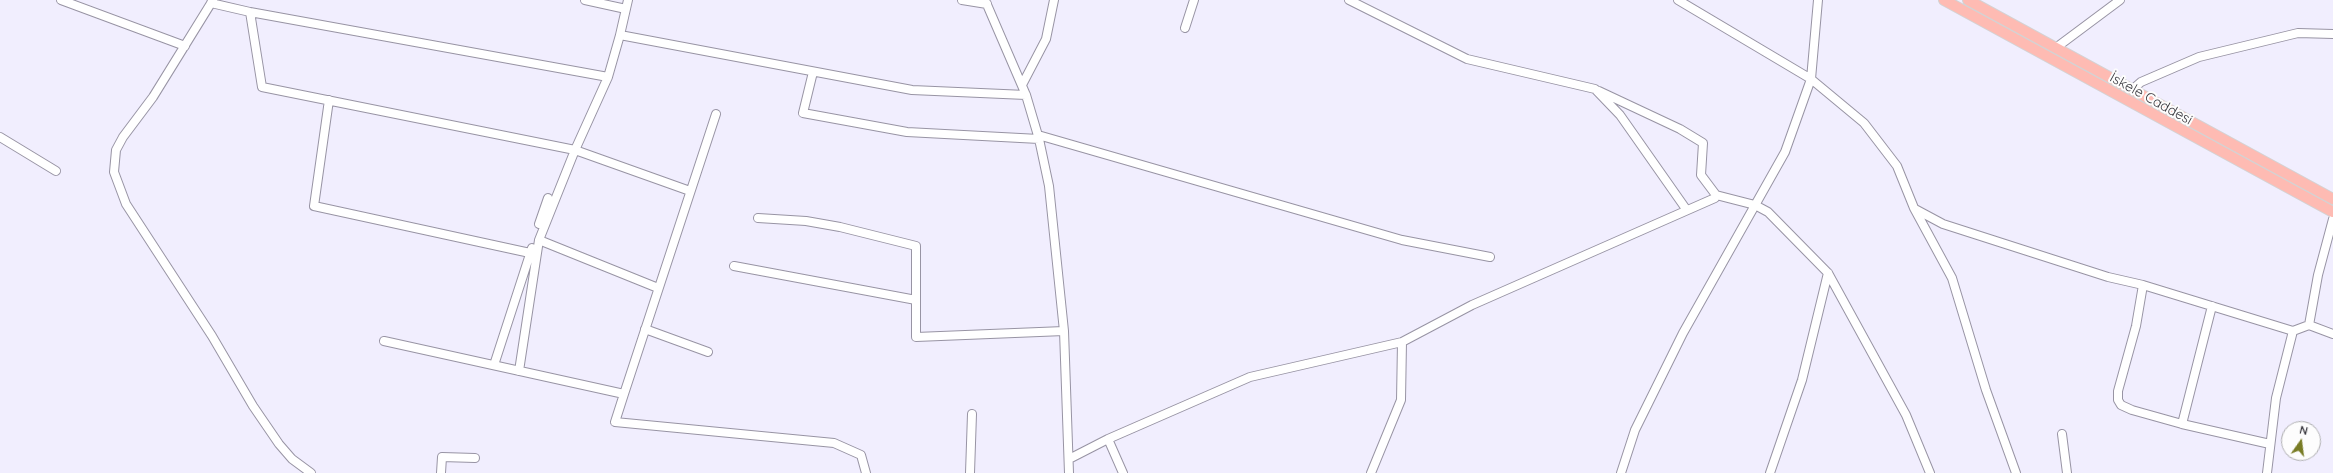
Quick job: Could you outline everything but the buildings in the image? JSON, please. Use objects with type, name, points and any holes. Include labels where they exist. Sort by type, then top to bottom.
[{"type":"main road","points":[[1944,0],[2333,212]]},
{"type":"main road","name":"İskele Caddesi","points":[[1968,0],[2057,47],[2333,199]]},
{"type":"street","points":[[61,0],[185,46]]},
{"type":"street","points":[[585,0],[626,9]]},
{"type":"street","points":[[519,371],[539,240],[608,77],[628,0]]},
{"type":"street","points":[[962,0],[986,2],[1026,95],[1039,137],[1049,186],[1064,331],[1070,459],[1069,473]]},
{"type":"street","points":[[1022,85],[1046,39],[1054,0]]},
{"type":"street","points":[[1185,28],[1194,0]]},
{"type":"street","points":[[1349,0],[1468,59],[1595,89],[1680,129],[1703,143],[1700,175],[1716,195],[1754,205],[1768,212],[1828,273],[1906,415],[1930,473]]},
{"type":"street","points":[[1678,0],[1811,79],[1864,123],[1897,166],[1914,208],[1952,278],[1986,390],[2016,473]]},
{"type":"street","points":[[1621,473],[1635,430],[1683,332],[1754,205],[1786,152],[1811,79],[1818,0]]},
{"type":"street","points":[[2057,47],[2120,0]]},
{"type":"street","points":[[311,473],[292,459],[253,406],[212,336],[126,204],[114,172],[116,150],[123,137],[153,97],[212,2],[250,12],[608,77]]},
{"type":"street","points":[[250,12],[262,87],[576,150],[690,191]]},
{"type":"street","points":[[2133,89],[2141,82],[2206,55],[2298,33],[2333,34]]},
{"type":"street","points":[[620,35],[912,90],[1026,95]]},
{"type":"street","points":[[813,72],[803,113],[907,132],[1039,137],[1402,240],[1490,257]]},
{"type":"street","points":[[1595,89],[1620,115],[1686,209]]},
{"type":"street","points":[[328,100],[314,206],[530,253]]},
{"type":"street","points":[[716,114],[615,422],[834,442],[861,455],[866,473]]},
{"type":"street","points":[[0,137],[56,171]]},
{"type":"street","points":[[1070,459],[1108,439],[1250,377],[1402,342],[1472,305],[1686,209],[1714,198],[1716,195]]},
{"type":"street","points":[[494,365],[548,198]]},
{"type":"street","points":[[1914,208],[1943,224],[2108,278],[2143,285],[2293,331],[2309,325],[2333,334]]},
{"type":"street","points":[[758,218],[806,221],[840,227],[916,246],[916,337],[1064,331]]},
{"type":"street","points":[[2309,325],[2318,275],[2333,219]]},
{"type":"street","points":[[539,240],[658,288]]},
{"type":"street","points":[[734,266],[916,300]]},
{"type":"street","points":[[1770,473],[1802,380],[1828,273]]},
{"type":"street","points":[[2143,285],[2136,326],[2118,391],[2118,400],[2121,404],[2132,410],[2182,424],[2270,444]]},
{"type":"street","points":[[2182,424],[2212,306]]},
{"type":"street","points":[[645,329],[708,352]]},
{"type":"street","points":[[2267,473],[2276,398],[2293,331]]},
{"type":"street","points":[[384,341],[624,394]]},
{"type":"street","points":[[1371,473],[1401,400],[1402,342]]},
{"type":"street","points":[[970,473],[972,414]]},
{"type":"street","points":[[2062,434],[2067,473]]},
{"type":"street","points":[[1108,439],[1124,473]]},
{"type":"street","points":[[441,473],[442,457],[474,458]]}]
